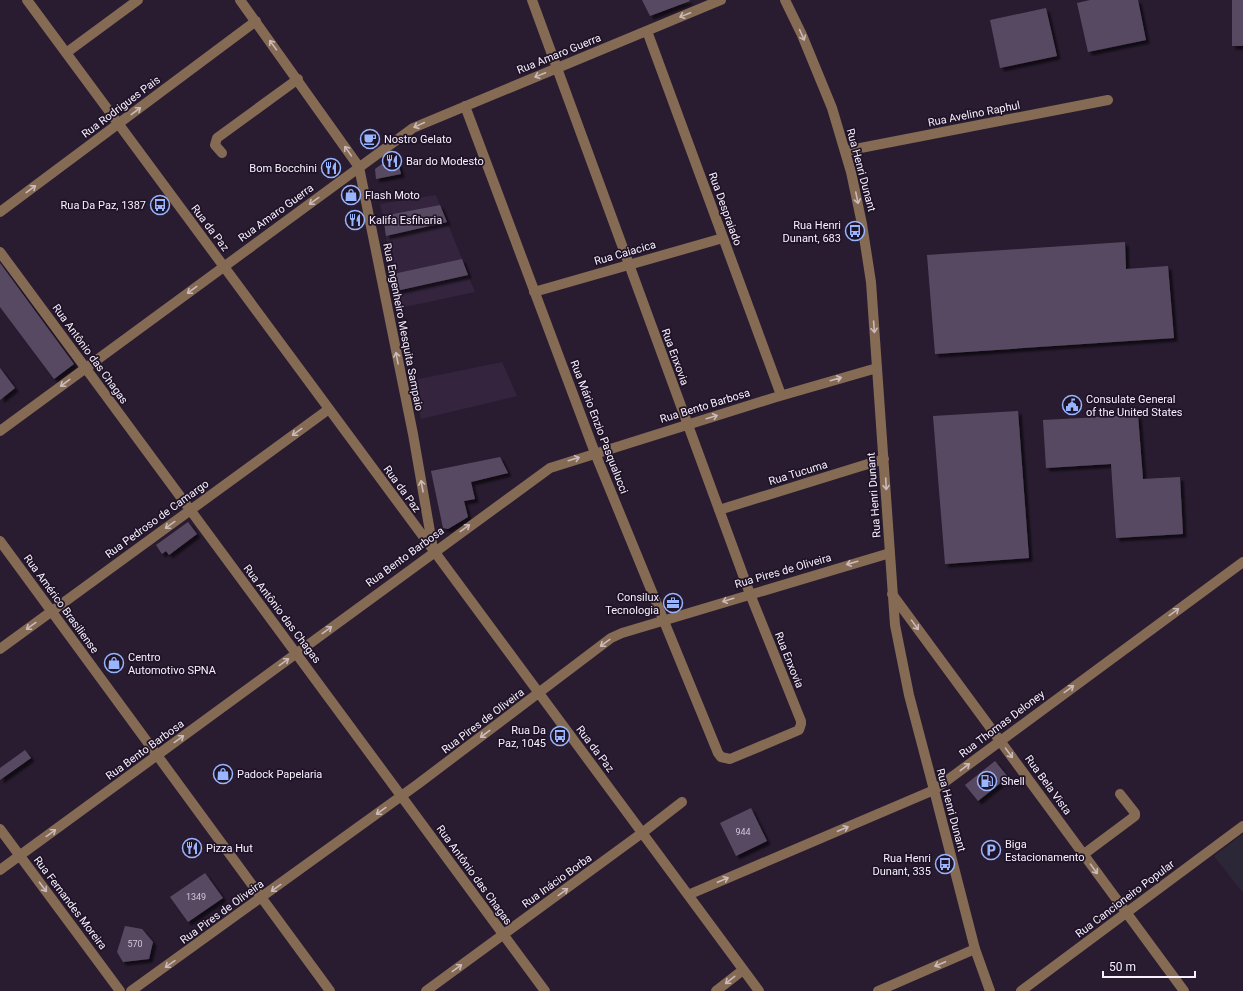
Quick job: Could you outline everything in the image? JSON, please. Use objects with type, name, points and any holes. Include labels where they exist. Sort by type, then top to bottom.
[{"type":"street","name":"Rua da Paz","points":[[27,0],[759,991]]},
{"type":"street","points":[[66,53],[138,0]]},
{"type":"street","name":"Rua Engenheiro Mesquita Sampaio","points":[[240,0],[298,79],[359,167],[413,434],[433,551]]},
{"type":"street","name":"Rua Enxovia","points":[[532,0],[750,594],[801,724],[799,730],[730,759],[721,757],[718,753]]},
{"type":"street","name":"Rua Amaro Guerra","points":[[0,430],[413,128],[722,0]]},
{"type":"street","name":"Rua Henri Dunant","points":[[785,0],[802,35],[832,108],[845,151],[862,224],[870,282],[895,625],[909,695],[975,949],[990,991]]},
{"type":"street","name":"Rua Rodrigues Pais","points":[[0,212],[256,21]]},
{"type":"street","name":"Rua Despraiado","points":[[646,31],[781,395]]},
{"type":"street","points":[[222,153],[215,145],[217,138],[298,79]]},
{"type":"street","name":"Rua Avelino Raphul","points":[[845,151],[1108,100]]},
{"type":"street","name":"Rua Mário Enzio Pasqualucci","points":[[465,106],[595,453],[718,753]]},
{"type":"street","name":"Rua Caiacica","points":[[534,292],[724,238]]},
{"type":"street","name":"Rua Antônio das Chagas","points":[[0,252],[545,991]]},
{"type":"street","name":"Rua Bento Barbosa","points":[[0,870],[433,551],[550,468],[781,395],[877,368]]},
{"type":"street","name":"Rua Pedroso de Camargo","points":[[0,649],[329,409]]},
{"type":"street","name":"Rua Tucuma","points":[[719,510],[884,459]]},
{"type":"street","name":"Rua Américo Brasiliense","points":[[0,541],[330,991]]},
{"type":"street","name":"Rua Pires de Oliveira","points":[[131,991],[263,898],[539,694],[611,638],[664,620],[890,552]]},
{"type":"street","name":"Rua Thomas Deloney","points":[[688,895],[934,790],[1243,562]]},
{"type":"street","name":"Rua Bela Vista","points":[[892,594],[1184,991]]},
{"type":"street","points":[[1084,854],[1135,816],[1135,813],[1120,794]]},
{"type":"street","name":"Rua Inácio Borba","points":[[426,991],[642,834],[682,802]]},
{"type":"street","name":"Rua Cancioneiro Popular","points":[[1021,991],[1243,826]]},
{"type":"street","name":"Rua Fernandes Moreira","points":[[0,829],[120,991]]},
{"type":"street","points":[[878,991],[975,949]]},
{"type":"street","points":[[716,991],[743,970]]},
{"type":"shaded area","points":[[436,195],[440,205],[383,216],[380,204]]},
{"type":"shaded area","points":[[447,222],[462,259],[393,274],[386,236]]},
{"type":"shaded area","points":[[468,275],[475,292],[400,308],[396,291]]},
{"type":"shaded area","points":[[502,362],[517,396],[421,419],[414,380]]},
{"type":"shaded area","points":[[1243,834],[1243,893],[1214,856]]},
{"type":"building","points":[[642,0],[689,0],[690,1],[650,16]]},
{"type":"building","points":[[1090,0],[1138,0],[1146,40],[1088,52],[1077,3]]},
{"type":"building","points":[[1232,0],[1243,0],[1243,46],[1232,46]]},
{"type":"building","points":[[1046,8],[1057,56],[1000,68],[990,20]]},
{"type":"building","name":"Bar do Modesto","points":[[396,154],[401,174],[376,179],[375,169]]},
{"type":"building","points":[[440,205],[447,222],[386,236],[383,216]]},
{"type":"building","points":[[1125,242],[1126,269],[1168,266],[1174,338],[935,354],[927,255]]},
{"type":"building","points":[[462,259],[468,275],[396,291],[393,274]]},
{"type":"building","points":[[0,263],[74,364],[54,379],[0,307]]},
{"type":"building","points":[[0,368],[15,388],[0,400]]},
{"type":"building","points":[[1018,411],[1029,558],[945,564],[933,416]]},
{"type":"building","points":[[1138,415],[1143,479],[1180,477],[1183,534],[1116,538],[1111,464],[1046,468],[1043,420]]},
{"type":"building","points":[[500,457],[508,473],[471,482],[475,499],[464,501],[468,517],[448,529],[443,528],[431,471]]},
{"type":"building","points":[[188,522],[197,534],[169,555],[166,551],[162,554],[156,545]]},
{"type":"building","points":[[25,750],[31,758],[0,780],[0,768]]},
{"type":"building","name":"Shell","points":[[995,761],[1008,777],[978,801],[965,785]]},
{"type":"building","points":[[751,808],[767,841],[736,856],[720,823]]},
{"type":"building","points":[[205,873],[223,898],[188,922],[170,897]]},
{"type":"building","points":[[125,926],[142,929],[153,942],[149,959],[123,962],[117,952]]},
{"type":"place","name":"Nostro Gelato","points":[[370,139]]},
{"type":"place","name":"Bar do Modesto","points":[[392,161]]},
{"type":"place","name":"Bom Bocchini","points":[[331,168]]},
{"type":"place","name":"Flash Moto","points":[[351,195]]},
{"type":"place","name":"Rua Da Paz, 1387","points":[[160,205]]},
{"type":"place","name":"Kalifa Esfiharia","points":[[355,220]]},
{"type":"place","name":"Rua Henri Dunant, 683","points":[[855,231]]},
{"type":"place","name":"Consulate General of the United States","points":[[1072,405]]},
{"type":"place","name":"Consilux Tecnologia","points":[[673,603]]},
{"type":"place","name":"Centro Automotivo SPNA","points":[[114,663]]},
{"type":"place","name":"Rua Da Paz, 1045","points":[[560,736]]},
{"type":"place","name":"Padock Papelaria","points":[[223,774]]},
{"type":"place","name":"Shell","points":[[987,781]]},
{"type":"place","name":"Pizza Hut","points":[[192,848]]},
{"type":"place","name":"Biga Estacionamento","points":[[991,850]]},
{"type":"place","name":"Rua Henri Dunant, 335","points":[[945,864]]}]
